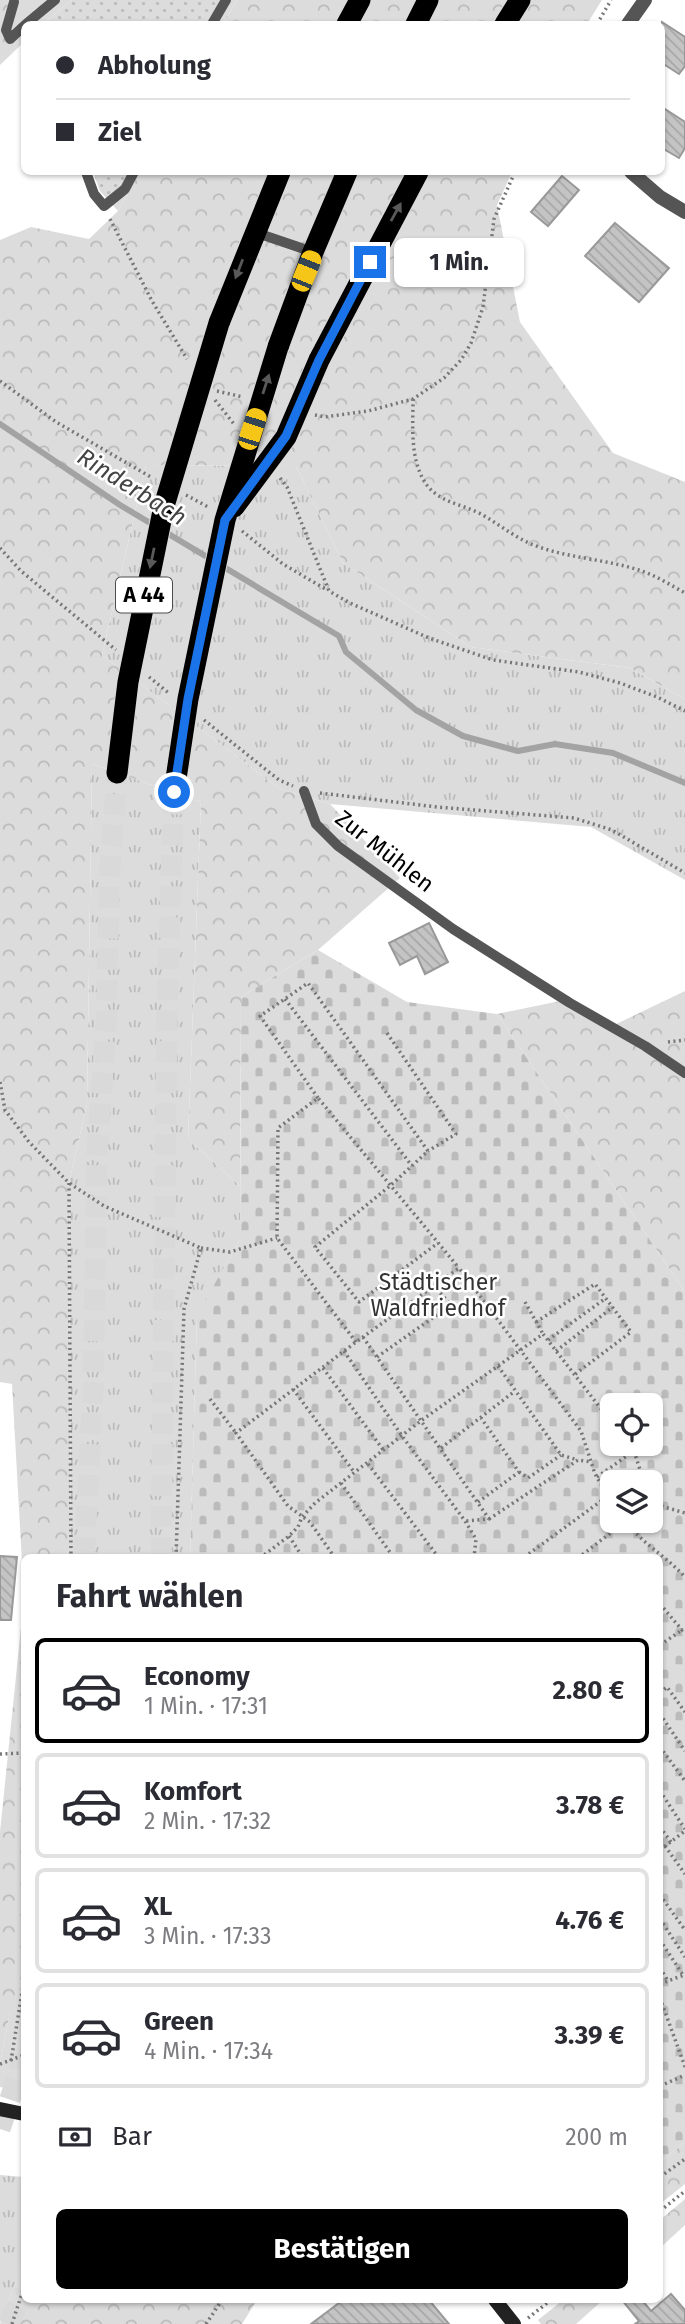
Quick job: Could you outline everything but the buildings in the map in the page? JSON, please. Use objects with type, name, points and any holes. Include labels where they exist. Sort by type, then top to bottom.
[{"type":"highway","points":[[349,21],[360,0]]},
{"type":"highway","points":[[417,21],[428,0]]},
{"type":"highway","points":[[507,21],[520,0]]},
{"type":"highway","name":"A 44","points":[[117,773],[128,682],[164,506],[219,323],[279,175]]},
{"type":"highway","name":"A 44","points":[[174,792],[188,699],[225,520],[278,347],[313,252],[346,175]]},
{"type":"highway","points":[[225,520],[286,436],[319,360],[416,175]]},
{"type":"street","points":[[630,21],[645,0]]},
{"type":"street","points":[[634,175],[660,197],[685,212]]},
{"type":"street","points":[[0,2109],[21,2113]]},
{"type":"street","points":[[497,2303],[514,2324]]},
{"type":"lane","points":[[32,21],[55,0]]},
{"type":"lane","points":[[214,21],[226,0]]},
{"type":"lane","points":[[14,2],[6,30],[10,39],[21,30]]},
{"type":"lane","points":[[87,175],[94,194],[104,206],[125,190],[132,175]]},
{"type":"lane","points":[[254,232],[313,252]]},
{"type":"lane","name":"Zur Mühlen","points":[[304,791],[316,824],[338,846],[453,929],[550,991],[645,1045],[685,1073]]},
{"type":"path","points":[[599,21],[611,0]]},
{"type":"path","points":[[514,175],[495,219],[483,307],[471,343],[461,360],[444,378],[414,399],[412,433],[423,479],[436,495],[481,514],[518,539],[543,549],[651,574],[685,593]]},
{"type":"path","points":[[104,206],[152,301],[191,366]]},
{"type":"path","points":[[213,398],[237,427]]},
{"type":"path","points":[[279,477],[287,487],[329,591],[429,638],[493,660],[579,672],[610,680],[657,697],[685,711]]},
{"type":"path","name":"Zur Mühlen","points":[[304,791],[437,807],[574,818],[612,830],[685,873]]},
{"type":"path","points":[[428,1151],[308,983],[260,1016],[318,1098],[458,1268],[581,1431],[600,1482]]},
{"type":"path","points":[[285,999],[412,1167]]},
{"type":"path","points":[[387,1033],[456,1134],[428,1151],[315,1247],[359,1302],[438,1243]]},
{"type":"path","points":[[0,1082],[5,1110],[29,1142],[69,1183],[104,1206],[201,1248],[230,1252],[277,1238]]},
{"type":"path","points":[[318,1098],[278,1128],[277,1238],[355,1342]]},
{"type":"path","points":[[69,1183],[71,1554]]},
{"type":"path","points":[[176,1554],[184,1309],[201,1248]]},
{"type":"path","points":[[236,1433],[458,1268]]},
{"type":"path","points":[[536,1322],[595,1284],[613,1307],[631,1332],[575,1374]]},
{"type":"path","points":[[377,1357],[451,1306],[434,1286]]},
{"type":"path","points":[[547,1340],[606,1298]]},
{"type":"path","points":[[525,1302],[547,1340],[600,1407]]},
{"type":"path","points":[[556,1351],[613,1307]]},
{"type":"path","points":[[265,1554],[298,1527],[302,1517],[315,1503],[422,1420],[543,1334]]},
{"type":"path","points":[[363,1337],[489,1519]]},
{"type":"path","points":[[344,1351],[465,1521],[476,1539],[474,1554]]},
{"type":"path","points":[[498,1366],[561,1455],[591,1462]]},
{"type":"path","points":[[323,1368],[384,1451]]},
{"type":"path","points":[[293,1389],[354,1473]]},
{"type":"path","points":[[441,1448],[516,1391]]},
{"type":"path","points":[[211,1399],[288,1506],[310,1522],[332,1554]]},
{"type":"path","points":[[481,1418],[519,1472],[528,1478],[561,1455]]},
{"type":"path","points":[[597,1477],[627,1456]]},
{"type":"path","points":[[465,1521],[489,1519],[578,1460]]},
{"type":"path","points":[[368,1464],[436,1554]]},
{"type":"path","points":[[478,1502],[519,1472]]},
{"type":"path","points":[[341,1483],[391,1554]]},
{"type":"path","points":[[528,1554],[600,1502]]},
{"type":"path","points":[[663,1507],[685,1513]]},
{"type":"path","points":[[583,1554],[610,1533]]},
{"type":"path","points":[[635,1533],[659,1553]]},
{"type":"path","points":[[289,1536],[300,1554]]},
{"type":"path","points":[[663,1557],[685,1577]]},
{"type":"path","points":[[663,1607],[683,1628],[663,1644]]},
{"type":"path","points":[[663,1690],[667,1687],[685,1712]]},
{"type":"path","points":[[663,1718],[685,1751]]},
{"type":"path","points":[[663,1751],[685,1782]]},
{"type":"path","points":[[0,1754],[21,1753]]},
{"type":"path","points":[[663,1796],[684,1831],[685,1841]]},
{"type":"path","points":[[663,1831],[671,1842]]},
{"type":"path","points":[[684,1831],[665,1846],[685,1874]]},
{"type":"path","points":[[663,1899],[685,1930]]},
{"type":"path","points":[[663,1924],[685,1957]]},
{"type":"path","points":[[663,1944],[684,1975],[663,1983]]},
{"type":"path","points":[[663,1973],[669,1982]]},
{"type":"path","points":[[11,2061],[21,1999]]},
{"type":"path","points":[[663,2006],[685,2067]]},
{"type":"path","points":[[0,2064],[21,2056]]},
{"type":"path","points":[[663,2086],[685,2075]]},
{"type":"path","points":[[663,2175],[685,2159]]},
{"type":"path","points":[[663,2209],[685,2191]]},
{"type":"path","points":[[12,2324],[21,2296]]},
{"type":"path","points":[[206,2324],[220,2303]]},
{"type":"path","points":[[521,2324],[547,2303]]},
{"type":"green space","points":[[0,0],[72,0],[47,21],[21,21],[21,45],[0,65]]},
{"type":"green space","points":[[72,0],[237,0],[225,21],[47,21]]},
{"type":"green space","points":[[237,0],[602,0],[589,21],[225,21]]},
{"type":"green space","points":[[94,175],[138,175],[118,211],[100,191]]},
{"type":"green space","points":[[138,175],[511,175],[497,205],[520,322],[613,453],[685,482],[685,699],[630,668],[471,647],[343,563],[296,466],[146,465],[102,655],[280,789],[330,804],[400,878],[318,950],[241,997],[240,1186],[188,1139],[201,802],[92,764],[87,1104],[69,1183],[71,1554],[22,1554],[12,1384],[0,1382],[0,240],[31,227],[89,239],[118,211]]},
{"type":"green space","points":[[146,465],[296,466],[343,563],[471,647],[630,668],[685,699],[685,880],[591,827],[330,804],[280,789],[102,655]]},
{"type":"green space","points":[[92,764],[201,802],[188,1139],[240,1186],[240,1239],[197,1316],[190,1554],[71,1554],[69,1183],[87,1104]]},
{"type":"green space","name":"Städtischer Waldfriedhof","points":[[318,950],[407,1002],[497,1014],[685,1292],[685,2142],[663,2160],[663,1554],[190,1554],[197,1315],[240,1239],[241,997]]},
{"type":"green space","points":[[685,991],[685,1292],[497,1014],[560,1001],[610,1027]]},
{"type":"green space","points":[[21,1627],[21,2014],[10,2012],[0,2064],[0,1832]]},
{"type":"green space","points":[[10,2011],[21,2013],[21,2091],[0,2087],[0,2064]]},
{"type":"green space","points":[[685,2142],[685,2184],[663,2202],[663,2160]]},
{"type":"green space","points":[[0,2175],[21,2177],[21,2270],[0,2323]]},
{"type":"green space","points":[[685,2199],[685,2225],[663,2245],[663,2217]]},
{"type":"green space","points":[[21,2269],[21,2303],[255,2303],[242,2324],[0,2324]]},
{"type":"green space","points":[[559,2303],[600,2303],[576,2324],[541,2324],[538,2320]]},
{"type":"waterway","name":"Rinderbach","points":[[0,424],[120,505],[339,636],[346,652],[416,710],[463,736],[518,751],[555,744],[613,753],[685,783]]},
{"type":"tunnel","points":[[84,1554],[93,1394],[97,1154],[107,1012],[109,880],[117,773]]},
{"type":"tunnel","points":[[161,1554],[167,1008],[174,792]]},
{"type":"tunnel","points":[[0,2129],[21,2060]]},
{"type":"tunnel","points":[[8,2324],[21,2298]]},
{"type":"route","points":[[174,792],[188,699],[225,520],[286,436],[319,360],[370,262]]}]
